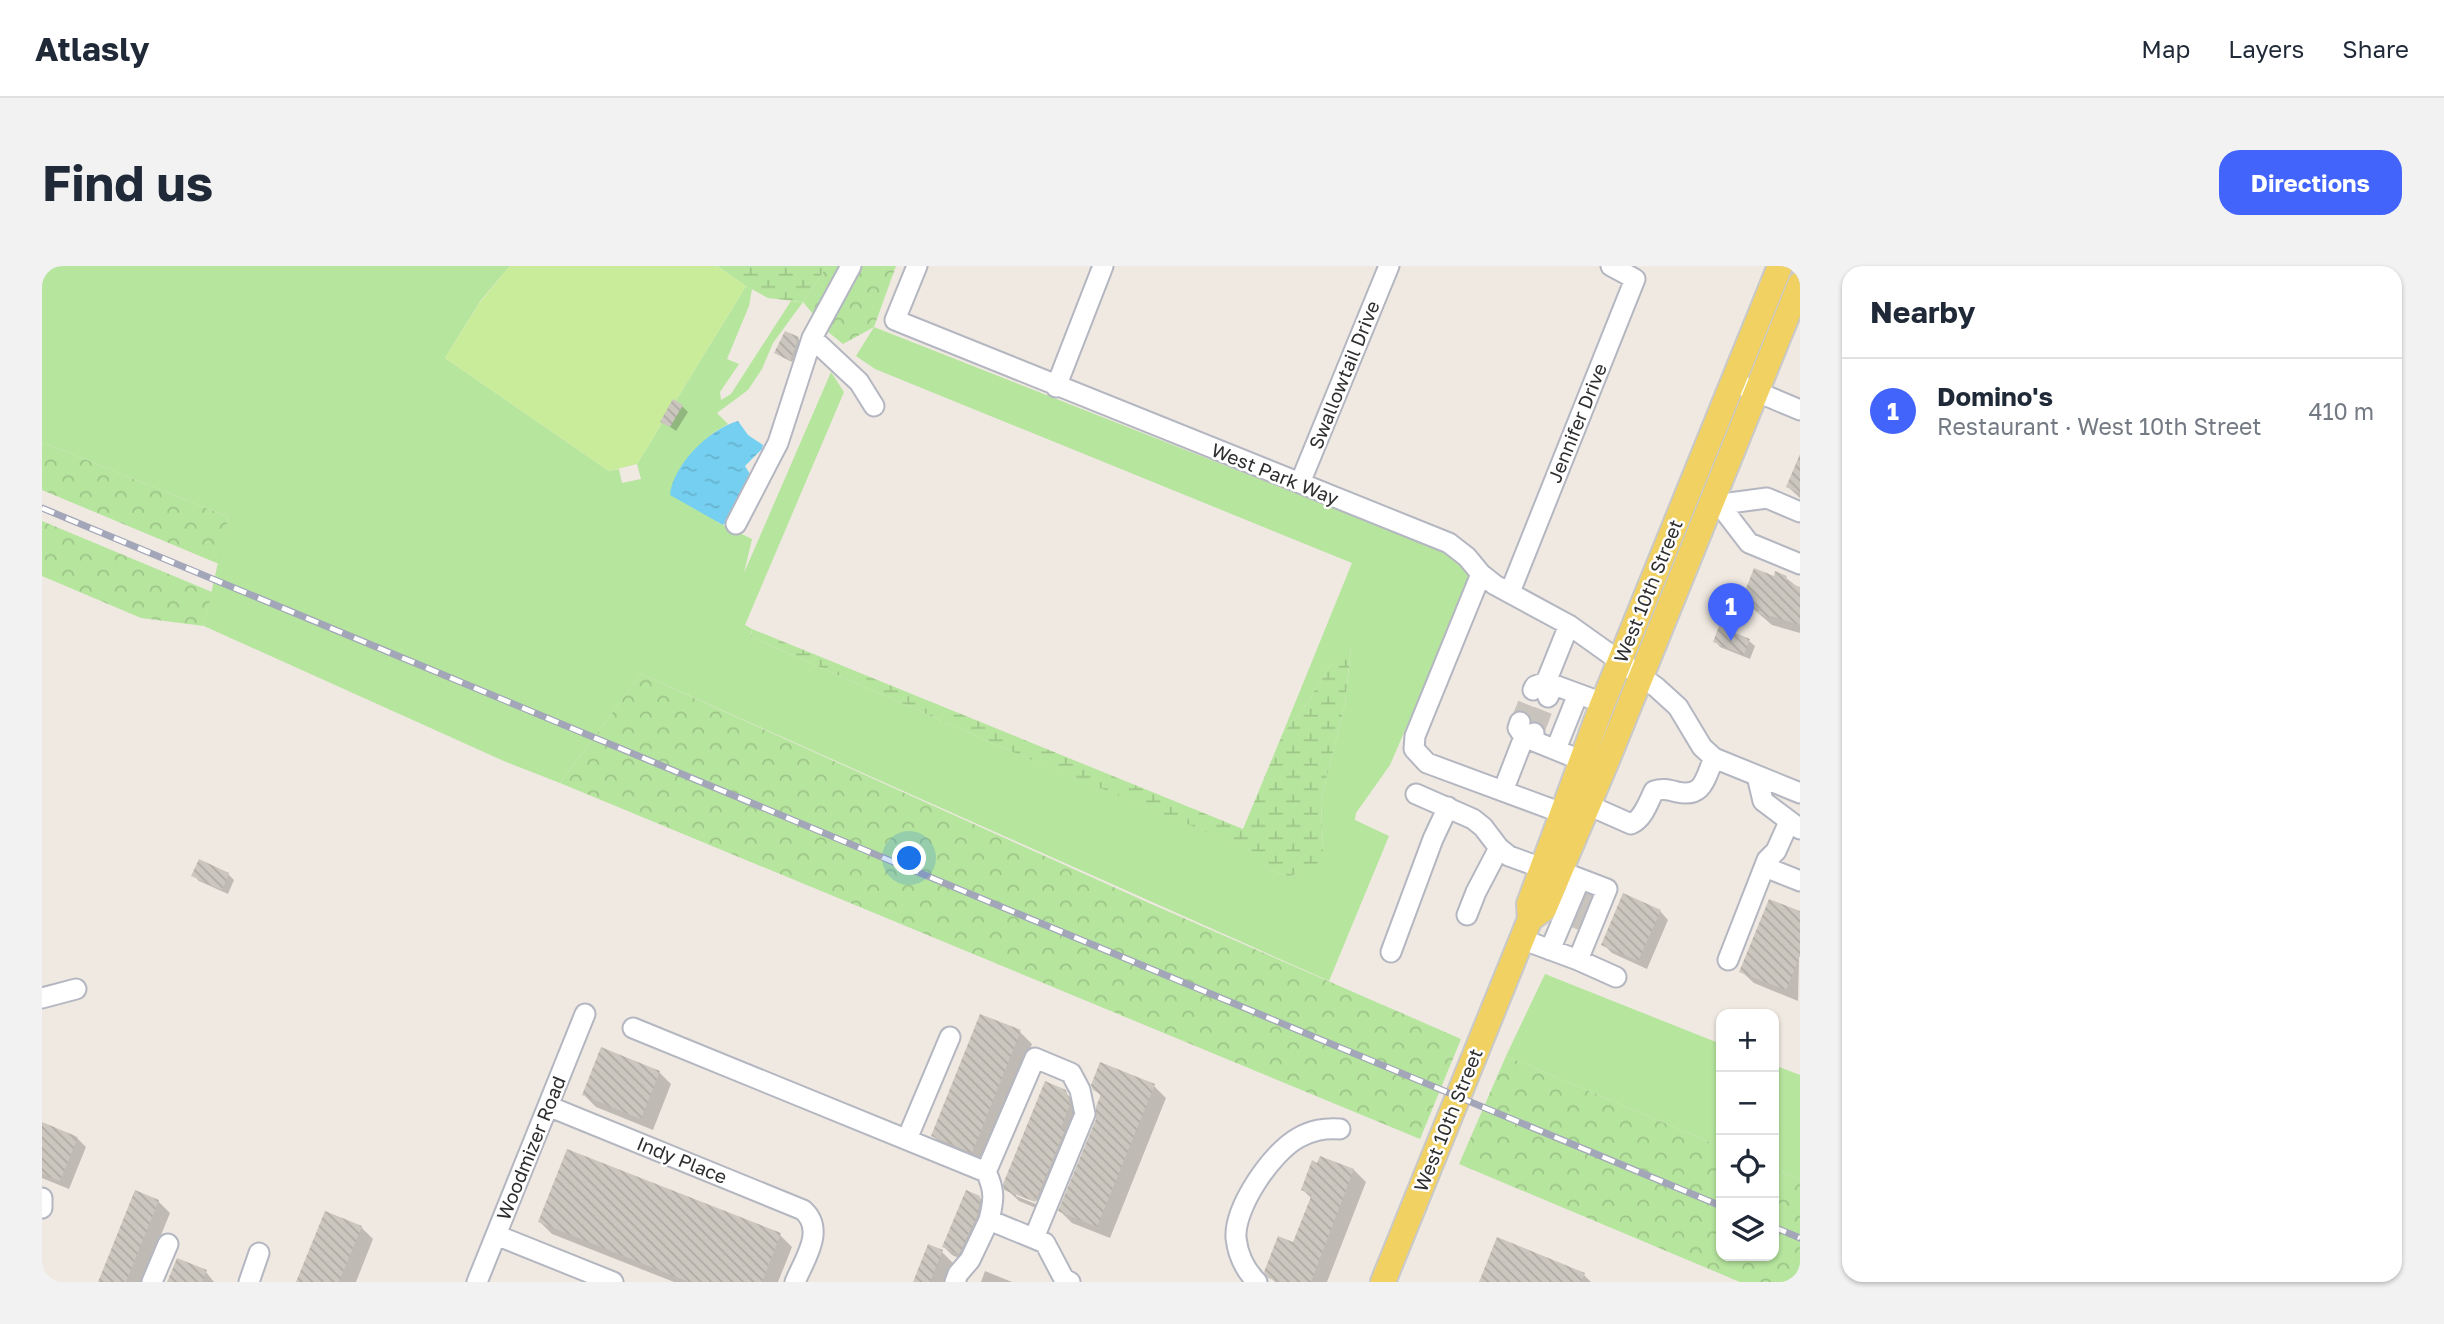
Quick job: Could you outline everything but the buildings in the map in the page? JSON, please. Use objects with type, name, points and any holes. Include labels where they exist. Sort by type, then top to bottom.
[{"type":"main road","name":"West 10th Street","points":[[1560,872],[1562,813],[1592,764],[1631,668],[1733,381],[1780,266]]},
{"type":"main road","name":"West 10th Street","points":[[1383,1282],[1526,929],[1544,909],[1588,805],[1603,703],[1631,668],[1715,503],[1800,284]]},
{"type":"street","points":[[736,524],[778,443],[812,338],[851,266]]},
{"type":"street","name":"West Park Way","points":[[917,266],[895,320],[1449,543],[1495,585],[1569,625],[1631,668],[1678,707],[1702,747],[1714,758]]},
{"type":"street","points":[[1056,387],[1103,266]]},
{"type":"street","name":"Swallowtail Drive","points":[[1300,483],[1389,266]]},
{"type":"street","name":"Jennifer Drive","points":[[1510,592],[1634,279],[1611,266]]},
{"type":"street","points":[[812,338],[859,382],[874,406]]},
{"type":"street","points":[[1733,381],[1800,410]]},
{"type":"street","points":[[1715,503],[1767,498],[1800,512]]},
{"type":"street","points":[[1715,503],[1749,543],[1800,564]]},
{"type":"street","points":[[1481,574],[1415,736],[1414,749],[1427,763],[1562,813]]},
{"type":"street","points":[[1569,625],[1542,690],[1578,694],[1603,703]]},
{"type":"street","points":[[1556,749],[1578,694]]},
{"type":"street","points":[[1503,791],[1527,729],[1556,749],[1592,764]]},
{"type":"street","points":[[1588,805],[1631,824],[1635,823],[1654,791],[1662,788],[1693,794],[1700,789],[1714,758],[1800,793]]},
{"type":"street","points":[[1728,960],[1767,860],[1794,825],[1763,801],[1757,776]]},
{"type":"street","points":[[1416,794],[1473,818],[1499,848],[1517,860],[1607,889],[1582,911],[1550,950]]},
{"type":"street","points":[[1391,952],[1433,839],[1448,807]]},
{"type":"street","points":[[1467,915],[1499,848]]},
{"type":"street","points":[[1765,867],[1800,881]]},
{"type":"street","points":[[1560,872],[1582,911],[1577,960]]},
{"type":"street","points":[[1526,929],[1550,950],[1616,977]]},
{"type":"street","points":[[42,998],[76,989]]},
{"type":"street","name":"Woodmizer Road","points":[[477,1282],[585,1014]]},
{"type":"street","points":[[633,1028],[986,1172],[993,1186],[995,1199],[989,1220],[970,1260],[955,1282]]},
{"type":"street","points":[[907,1139],[950,1037]]},
{"type":"street","points":[[986,1172],[1035,1058],[1071,1073],[1080,1090],[1085,1114],[1034,1238]]},
{"type":"street","name":"Indy Place","points":[[548,1106],[799,1208],[811,1219],[814,1237],[795,1282]]},
{"type":"street","points":[[1257,1282],[1246,1271],[1236,1237],[1239,1217],[1253,1187],[1277,1156],[1296,1139],[1321,1128],[1340,1129]]},
{"type":"street","points":[[42,1198],[42,1208]]},
{"type":"street","points":[[989,1220],[1045,1243],[1064,1279],[1070,1282]]},
{"type":"street","points":[[496,1235],[613,1282]]},
{"type":"street","points":[[152,1282],[168,1244]]},
{"type":"street","points":[[249,1282],[259,1253]]},
{"type":"green space","points":[[42,266],[510,266],[481,300],[445,358],[609,471],[619,469],[622,483],[641,479],[637,464],[746,286],[752,289],[749,306],[727,359],[739,364],[720,392],[721,400],[731,394],[791,301],[803,302],[773,343],[762,369],[748,390],[717,413],[728,424],[702,444],[717,522],[752,539],[744,573],[831,372],[844,392],[745,625],[752,629],[751,637],[1004,748],[1258,853],[1270,870],[1289,877],[1303,870],[1323,850],[1321,800],[1345,704],[1351,649],[1329,667],[1308,702],[1282,735],[1352,563],[875,369],[856,356],[874,327],[1444,552],[1470,573],[1469,582],[1390,765],[1356,813],[1355,820],[1389,836],[1329,981],[641,674],[560,783],[506,762],[204,626],[228,517],[42,442]]},
{"type":"green space","points":[[510,266],[717,266],[746,286],[637,464],[609,471],[445,358],[480,302]]},
{"type":"green space","points":[[717,266],[827,266],[803,302],[768,298]]},
{"type":"green space","points":[[827,266],[896,266],[874,327],[843,344],[827,331],[803,302]]},
{"type":"green space","points":[[42,442],[228,517],[219,564],[42,490]]},
{"type":"green space","points":[[42,521],[212,592],[204,626],[141,618],[42,576]]},
{"type":"green space","points":[[752,629],[1243,829],[1282,735],[1308,702],[1329,667],[1351,648],[1345,704],[1321,800],[1323,850],[1318,863],[1289,877],[1270,870],[1257,853],[1013,752],[751,637]]},
{"type":"green space","points":[[641,674],[1149,903],[1461,1039],[1420,1139],[560,783]]},
{"type":"green space","points":[[1545,974],[1716,1042],[1716,1145],[1506,1056]]},
{"type":"green space","points":[[1506,1056],[1716,1145],[1716,1261],[1779,1261],[1779,1171],[1800,1180],[1800,1282],[1740,1282],[1459,1164]]},
{"type":"green space","points":[[1779,1067],[1800,1075],[1800,1180],[1779,1171]]},
{"type":"water","points":[[738,421],[748,435],[763,445],[745,466],[750,474],[746,490],[737,499],[735,512],[723,525],[670,495],[678,472],[694,450],[716,432]]},
{"type":"tunnel","points":[[1520,722],[1533,690]]},
{"type":"tunnel","points":[[1536,728],[1548,697]]},
{"type":"tunnel","points":[[1579,900],[1592,905]]},
{"type":"tunnel","points":[[1572,917],[1584,922]]},
{"type":"railway","points":[[42,508],[1716,1204]]},
{"type":"railway","points":[[1779,1229],[1800,1238]]},
{"type":"place","name":"Domino's","points":[[1731,641]]}]
